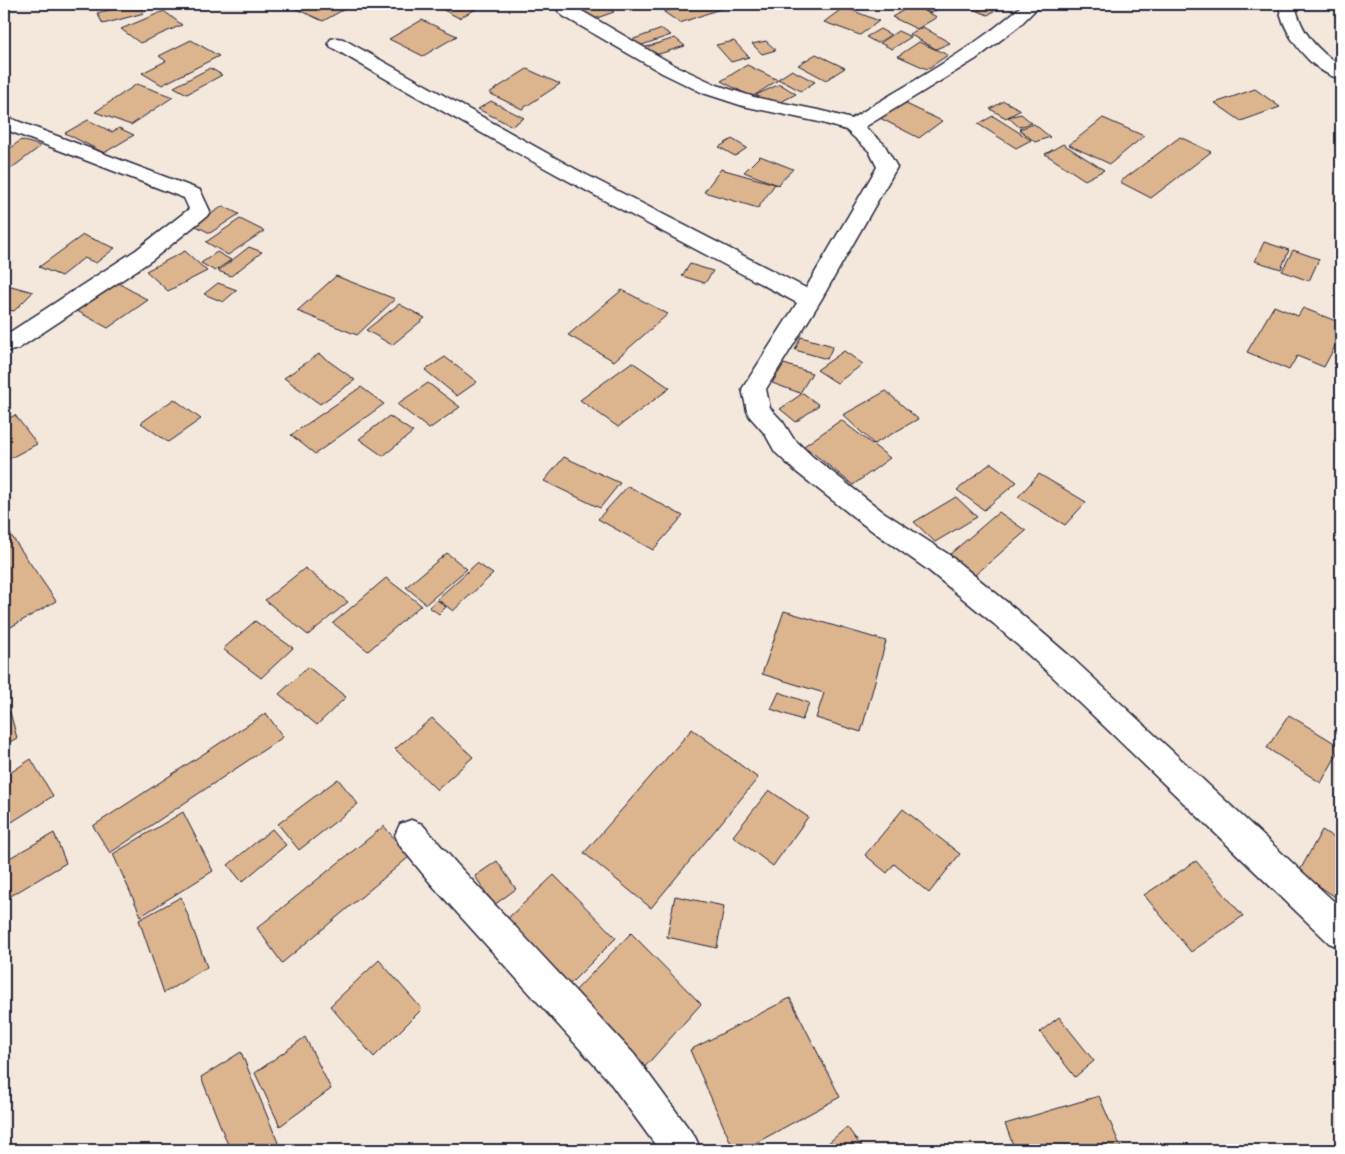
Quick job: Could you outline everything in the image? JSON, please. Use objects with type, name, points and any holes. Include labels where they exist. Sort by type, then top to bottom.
[{"type":"street","points":[[560,4],[569,12],[668,69],[710,89],[750,102],[823,117],[853,126],[877,148],[887,167],[810,300],[754,389],[759,411],[774,428],[784,445],[804,464],[873,518],[938,562],[1062,667],[1341,932]]},
{"type":"street","points":[[853,126],[901,95],[936,78],[979,50],[1033,4]]},
{"type":"street","points":[[1287,4],[1292,29],[1320,60],[1341,74]]},
{"type":"street","points":[[337,43],[420,92],[580,181],[810,300]]},
{"type":"street","points":[[4,122],[193,194],[200,211],[144,255],[10,343]]},
{"type":"street","points":[[411,835],[444,874],[622,1067],[682,1150]]},
{"type":"building","points":[[137,4],[144,13],[103,24],[97,13]]},
{"type":"building","points":[[177,4],[198,4],[185,9]]},
{"type":"building","points":[[299,4],[345,4],[350,6],[323,21],[292,7]]},
{"type":"building","points":[[432,4],[486,4],[459,18]]},
{"type":"building","points":[[574,4],[603,4],[614,12],[594,19]]},
{"type":"building","points":[[686,4],[734,4],[680,23],[664,12]]},
{"type":"building","points":[[911,4],[943,4],[945,5],[931,13]]},
{"type":"building","points":[[961,4],[1004,4],[988,15]]},
{"type":"building","points":[[1095,4],[1127,4],[1128,6],[1096,6]]},
{"type":"building","points":[[912,5],[937,17],[917,29],[892,17]]},
{"type":"building","points":[[844,7],[879,21],[860,35],[824,22]]},
{"type":"building","points":[[164,11],[182,25],[140,43],[121,29]]},
{"type":"building","points":[[422,20],[457,36],[423,56],[389,39]]},
{"type":"building","points":[[923,27],[950,43],[936,49],[909,34]]},
{"type":"building","points":[[662,29],[671,35],[639,46],[631,40]]},
{"type":"building","points":[[880,29],[891,35],[877,43],[866,37]]},
{"type":"building","points":[[898,31],[911,37],[892,49],[880,43]]},
{"type":"building","points":[[675,38],[685,46],[649,57],[640,49]]},
{"type":"building","points":[[191,40],[219,56],[162,85],[142,73],[166,61],[159,56]]},
{"type":"building","points":[[734,41],[749,57],[731,62],[716,45]]},
{"type":"building","points":[[766,41],[776,50],[762,54],[752,44]]},
{"type":"building","points":[[919,42],[948,55],[927,69],[898,56]]},
{"type":"building","points":[[816,54],[845,68],[826,80],[798,65]]},
{"type":"building","points":[[747,65],[778,80],[752,97],[721,81]]},
{"type":"building","points":[[210,68],[222,75],[187,94],[174,87]]},
{"type":"building","points":[[527,69],[560,84],[522,109],[489,93]]},
{"type":"building","points":[[792,70],[815,82],[801,91],[778,79]]},
{"type":"building","points":[[137,84],[173,97],[131,125],[95,112]]},
{"type":"building","points":[[780,84],[796,94],[773,106],[756,95]]},
{"type":"building","points":[[1255,89],[1280,107],[1241,121],[1215,103]]},
{"type":"building","points":[[491,101],[524,118],[512,126],[478,109]]},
{"type":"building","points":[[900,101],[942,121],[919,138],[876,116]]},
{"type":"building","points":[[1004,101],[1021,110],[1006,118],[990,109]]},
{"type":"building","points":[[1021,114],[1032,123],[1019,127],[1008,117]]},
{"type":"building","points":[[993,116],[1031,140],[1016,148],[978,124]]},
{"type":"building","points":[[1103,118],[1144,136],[1110,164],[1069,145]]},
{"type":"building","points":[[88,120],[112,132],[119,128],[134,135],[104,153],[65,133]]},
{"type":"building","points":[[1034,124],[1050,137],[1035,142],[1019,129]]},
{"type":"building","points":[[1180,137],[1211,152],[1151,198],[1120,182]]},
{"type":"building","points":[[732,139],[747,148],[735,156],[719,147]]},
{"type":"building","points":[[21,140],[41,146],[9,170],[4,168],[4,153]]},
{"type":"building","points":[[1063,144],[1104,170],[1085,180],[1045,154]]},
{"type":"building","points":[[760,156],[793,169],[778,185],[744,172]]},
{"type":"building","points":[[721,169],[775,184],[758,208],[704,192]]},
{"type":"building","points":[[223,206],[239,214],[210,233],[194,225]]},
{"type":"building","points":[[240,219],[264,231],[228,255],[206,242]]},
{"type":"building","points":[[83,235],[115,248],[96,263],[84,258],[61,276],[39,267]]},
{"type":"building","points":[[1264,242],[1289,250],[1281,269],[1255,261]]},
{"type":"building","points":[[249,247],[262,252],[231,276],[218,271]]},
{"type":"building","points":[[1293,250],[1319,259],[1309,281],[1282,271]]},
{"type":"building","points":[[185,251],[207,271],[168,291],[146,271]]},
{"type":"building","points":[[217,252],[231,260],[215,271],[201,263]]},
{"type":"building","points":[[690,264],[713,271],[705,283],[682,276]]},
{"type":"building","points":[[336,276],[395,299],[357,335],[297,311]]},
{"type":"building","points":[[118,283],[148,300],[108,328],[77,311]]},
{"type":"building","points":[[218,283],[237,290],[223,302],[204,294]]},
{"type":"building","points":[[4,284],[33,292],[14,311],[4,309]]},
{"type":"building","points":[[622,290],[668,314],[614,361],[568,335]]},
{"type":"building","points":[[399,304],[425,318],[392,345],[366,330]]},
{"type":"building","points":[[1274,306],[1298,316],[1303,308],[1341,323],[1341,335],[1324,367],[1297,356],[1289,370],[1247,352]]},
{"type":"building","points":[[801,337],[833,346],[827,359],[795,350]]},
{"type":"building","points":[[844,351],[863,364],[837,383],[817,370]]},
{"type":"building","points":[[319,354],[355,380],[320,404],[284,378]]},
{"type":"building","points":[[445,357],[477,382],[457,396],[425,370]]},
{"type":"building","points":[[632,362],[670,388],[618,427],[580,400]]},
{"type":"building","points":[[784,364],[812,373],[800,393],[772,383]]},
{"type":"building","points":[[428,383],[460,407],[429,429],[397,404]]},
{"type":"building","points":[[361,387],[384,404],[315,454],[291,435]]},
{"type":"building","points":[[886,391],[918,419],[874,444],[843,415]]},
{"type":"building","points":[[803,393],[819,405],[796,422],[780,409]]},
{"type":"building","points":[[174,399],[201,419],[168,442],[141,423]]},
{"type":"building","points":[[15,415],[37,444],[5,461],[4,421]]},
{"type":"building","points":[[389,416],[413,432],[383,456],[359,439]]},
{"type":"building","points":[[841,420],[890,458],[853,485],[804,446]]},
{"type":"building","points":[[564,457],[620,483],[600,508],[544,481]]},
{"type":"building","points":[[991,463],[1017,482],[984,510],[957,490]]},
{"type":"building","points":[[1039,474],[1086,502],[1065,525],[1018,497]]},
{"type":"building","points":[[628,486],[683,516],[653,550],[598,519]]},
{"type":"building","points":[[956,497],[977,517],[935,542],[914,522]]},
{"type":"building","points":[[999,512],[1026,531],[975,575],[949,555]]},
{"type":"building","points":[[6,528],[56,601],[4,631],[4,530]]},
{"type":"building","points":[[447,553],[467,569],[426,604],[406,587]]},
{"type":"building","points":[[477,563],[493,574],[453,611],[437,599]]},
{"type":"building","points":[[305,568],[348,602],[308,635],[265,600]]},
{"type":"building","points":[[386,578],[421,605],[368,651],[333,623]]},
{"type":"building","points":[[437,600],[446,607],[439,614],[429,607]]},
{"type":"building","points":[[784,611],[886,641],[861,732],[816,718],[824,693],[762,674]]},
{"type":"building","points":[[255,621],[293,648],[261,678],[223,649]]},
{"type":"building","points":[[308,667],[346,697],[317,725],[279,694]]},
{"type":"building","points":[[779,692],[809,703],[802,720],[771,709]]},
{"type":"building","points":[[10,712],[17,738],[4,745],[4,715]]},
{"type":"building","points":[[266,713],[283,737],[110,853],[93,826]]},
{"type":"building","points":[[1289,715],[1341,747],[1321,783],[1267,748]]},
{"type":"building","points":[[432,718],[473,757],[437,790],[395,749]]},
{"type":"building","points":[[692,729],[758,778],[651,908],[584,853]]},
{"type":"building","points":[[31,759],[53,796],[4,827],[4,777]]},
{"type":"building","points":[[338,779],[358,804],[299,850],[278,824]]},
{"type":"building","points":[[769,790],[808,817],[773,866],[733,836]]},
{"type":"building","points":[[903,809],[960,854],[929,893],[894,864],[887,873],[865,855]]},
{"type":"building","points":[[183,812],[213,871],[141,916],[113,854]]},
{"type":"building","points":[[384,826],[409,857],[282,963],[257,928]]},
{"type":"building","points":[[272,829],[286,845],[242,882],[228,865]]},
{"type":"building","points":[[1322,830],[1341,842],[1341,901],[1299,872]]},
{"type":"building","points":[[54,833],[66,863],[4,900],[4,861]]},
{"type":"building","points":[[497,861],[516,889],[494,905],[475,876]]},
{"type":"building","points":[[1196,861],[1243,916],[1191,952],[1144,895]]},
{"type":"building","points":[[554,875],[616,938],[569,985],[508,918]]},
{"type":"building","points":[[675,896],[724,906],[717,948],[667,937]]},
{"type":"building","points":[[181,897],[207,967],[164,993],[139,920]]},
{"type":"building","points":[[631,933],[701,1004],[643,1069],[573,993]]},
{"type":"building","points":[[379,960],[422,1009],[374,1057],[330,1006]]},
{"type":"building","points":[[790,998],[840,1097],[743,1150],[734,1150],[690,1050]]},
{"type":"building","points":[[1059,1017],[1094,1061],[1075,1077],[1040,1032]]},
{"type":"building","points":[[305,1037],[331,1089],[280,1126],[255,1073]]},
{"type":"building","points":[[241,1052],[281,1150],[230,1150],[201,1077]]},
{"type":"building","points":[[1099,1096],[1122,1150],[1015,1150],[1005,1124]]},
{"type":"building","points":[[847,1127],[864,1150],[820,1150]]}]
